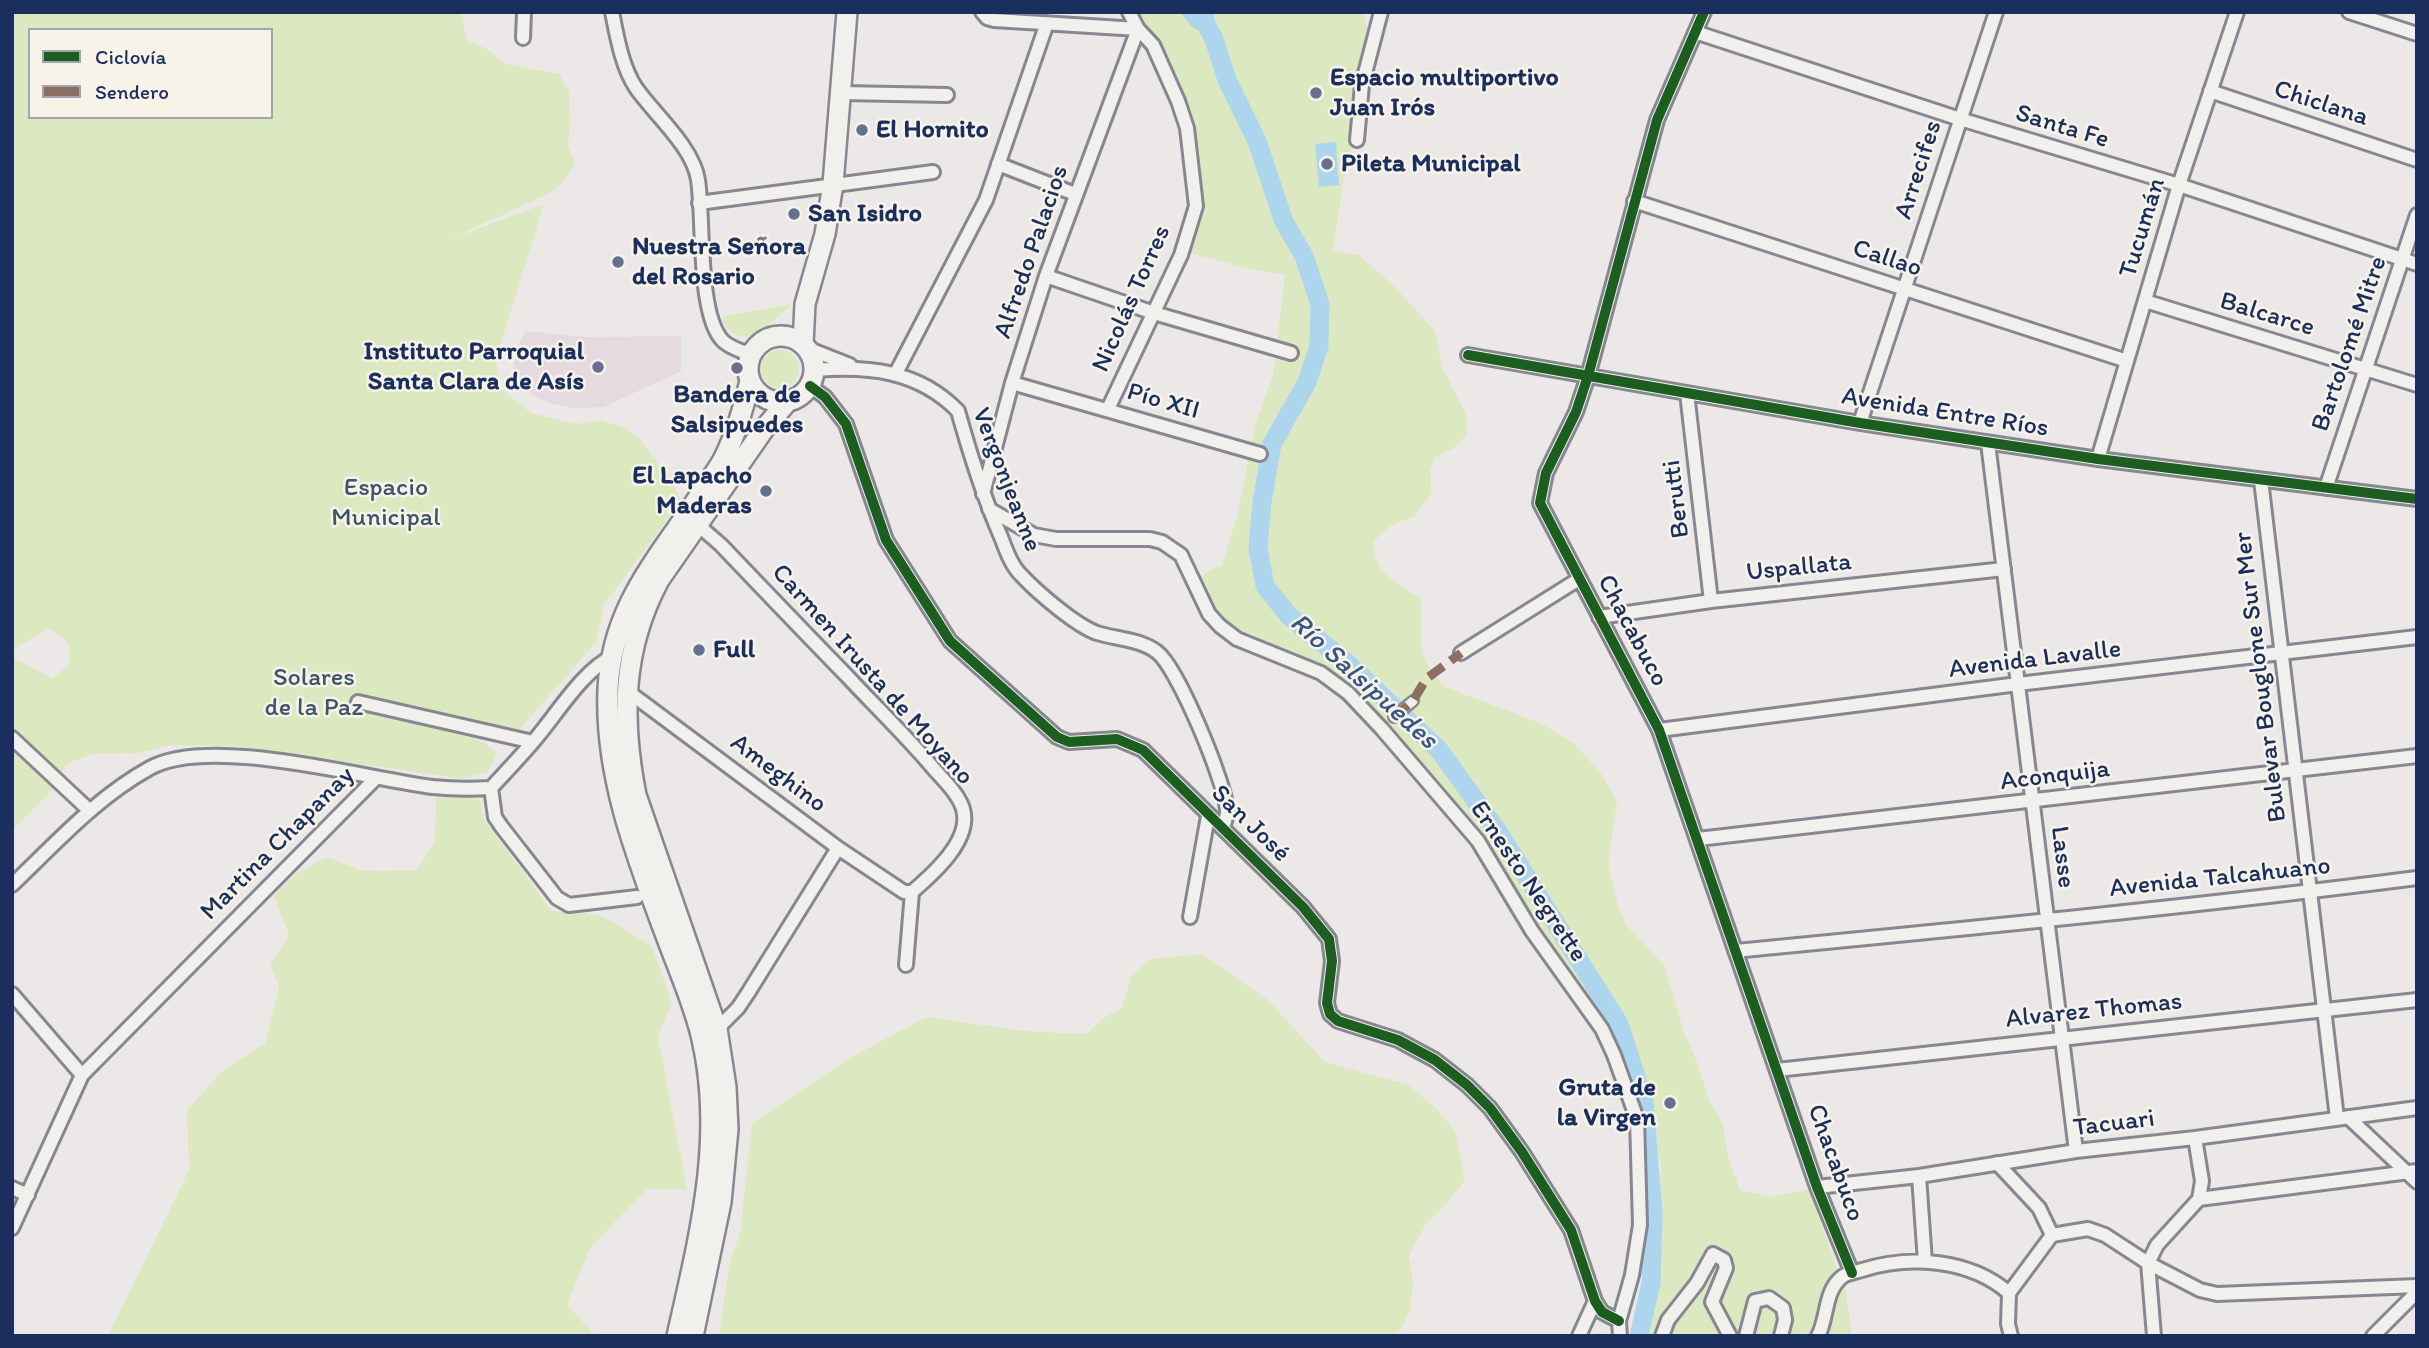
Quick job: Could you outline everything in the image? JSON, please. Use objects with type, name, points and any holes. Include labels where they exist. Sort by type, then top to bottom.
[{"type":"main road","points":[[805,346],[805,304],[825,234],[833,184],[847,12]]},
{"type":"main road","points":[[693,1336],[717,1228],[726,1164],[726,1087],[717,1029],[636,795],[626,690],[633,650],[646,604],[697,517],[724,457],[742,411],[750,381],[748,368],[751,355],[761,343],[775,337],[793,320],[805,304]]},
{"type":"main road","points":[[750,381],[761,396],[778,403],[788,402],[804,394],[812,378],[811,355],[805,346],[794,339],[775,337]]},
{"type":"main road","points":[[677,1336],[701,1227],[712,1157],[707,1071],[694,1010],[638,854],[613,769],[608,688],[612,656],[625,611],[639,583],[697,517],[788,402]]},
{"type":"street","points":[[523,38],[524,12]]},
{"type":"street","points":[[612,12],[629,75],[693,165],[698,179],[703,266],[714,331],[724,344],[751,355]]},
{"type":"street","name":"Nicolás Torres","points":[[1108,409],[1181,254],[1196,206],[1186,128],[1178,102],[1153,45],[1138,29],[1129,12]]},
{"type":"street","points":[[1357,140],[1362,85],[1381,12]]},
{"type":"street","name":"Chacabuco","points":[[1704,12],[1657,120],[1588,376],[1576,412],[1546,473],[1540,503],[1659,730],[1817,1186],[1852,1273]]},
{"type":"street","name":"Arrecifes","points":[[1860,423],[1996,12]]},
{"type":"street","name":"Tucumán","points":[[2098,460],[2179,185],[2237,12]]},
{"type":"street","points":[[2348,12],[2372,16],[2417,34]]},
{"type":"street","points":[[985,15],[1047,23],[1138,29]]},
{"type":"street","points":[[896,373],[986,200],[1047,23]]},
{"type":"street","name":"Alfredo Palacios","points":[[983,494],[1012,383],[1046,276],[1138,29]]},
{"type":"street","name":"Santa Fe","points":[[1695,32],[1960,119],[2179,185],[2417,264]]},
{"type":"street","name":"Chiclana","points":[[2210,92],[2417,160]]},
{"type":"street","points":[[841,93],[947,95]]},
{"type":"street","points":[[998,164],[1075,194]]},
{"type":"street","points":[[699,203],[933,172]]},
{"type":"street","name":"Callao","points":[[1634,201],[2127,361]]},
{"type":"street","name":"Bartolomé Mitre","points":[[2326,488],[2417,215]]},
{"type":"street","points":[[1046,276],[1154,313],[1292,353]]},
{"type":"street","name":"Balcarce","points":[[2145,301],[2417,385]]},
{"type":"street","name":"Vergonjeanne","points":[[805,346],[857,368],[896,373],[947,400],[957,411],[983,494],[1019,573],[1075,622],[1094,632],[1141,644],[1158,653],[1168,665],[1189,705],[1218,775],[1227,811],[1223,828]]},
{"type":"street","name":"Avenida Entre Ríos","points":[[1468,355],[1860,423],[2098,460],[2417,499]]},
{"type":"street","name":"Vergonjeanne","points":[[812,378],[857,368]]},
{"type":"street","name":"San José","points":[[812,378],[846,424],[886,540],[950,641],[1057,737],[1069,741],[1117,739],[1143,750],[1303,907],[1329,939],[1332,961],[1327,1003],[1330,1014],[1338,1021],[1398,1040],[1435,1060],[1467,1084],[1490,1108],[1522,1152],[1571,1230],[1595,1301]]},
{"type":"street","name":"Pío XII","points":[[1012,383],[1260,454]]},
{"type":"street","name":"Berutti","points":[[1687,393],[1711,601]]},
{"type":"street","name":"Lasse","points":[[1988,443],[2076,1151]]},
{"type":"street","name":"Bulevar Bouglone Sur Mer","points":[[2260,480],[2324,1009],[2343,1117]]},
{"type":"street","name":"Ernesto Negrette","points":[[989,509],[1034,536],[1056,539],[1150,539],[1161,542],[1181,555],[1209,614],[1220,626],[1237,639],[1321,673],[1348,693],[1478,841],[1532,931],[1602,1029],[1637,1119],[1640,1225],[1632,1275],[1619,1321],[1620,1336]]},
{"type":"street","name":"Carmen Irusta de Moyano","points":[[697,517],[913,745],[955,794],[963,809],[959,838],[948,858],[908,892]]},
{"type":"street","name":"Uspallata","points":[[1599,617],[1711,601],[2004,569]]},
{"type":"street","points":[[1461,653],[1579,579]]},
{"type":"street","name":"Avenida Lavalle","points":[[1659,730],[2417,637]]},
{"type":"street","points":[[12,886],[114,791],[151,767],[188,757],[226,756],[434,787],[491,788],[598,665],[612,656],[633,650]]},
{"type":"street","name":"Ameghino","points":[[626,690],[838,848],[908,892]]},
{"type":"street","points":[[1394,718],[1413,701]]},
{"type":"street","points":[[358,702],[533,742]]},
{"type":"street","points":[[12,738],[90,811]]},
{"type":"street","name":"Aconquija","points":[[1698,839],[2417,756]]},
{"type":"street","name":"Martina Chapanay","points":[[82,1075],[376,778]]},
{"type":"street","points":[[491,788],[495,817],[557,898],[569,905],[637,897]]},
{"type":"street","points":[[1190,917],[1209,816]]},
{"type":"street","points":[[717,1029],[738,1008],[838,848]]},
{"type":"street","name":"Avenida Talcahuano","points":[[1735,951],[2310,892],[2417,878]]},
{"type":"street","points":[[906,965],[908,892]]},
{"type":"street","points":[[12,994],[82,1075],[12,1228]]},
{"type":"street","name":"Alvarez Thomas","points":[[1777,1070],[2417,1000]]},
{"type":"street","name":"Tacuari","points":[[1817,1186],[1919,1176],[2076,1151],[2196,1138],[2417,1108]]},
{"type":"street","points":[[2343,1117],[2412,1172],[2417,1182]]},
{"type":"street","points":[[2154,1336],[2148,1263],[2157,1245],[2199,1199],[2203,1181],[2196,1138]]},
{"type":"street","points":[[1997,1163],[2039,1208],[2052,1234]]},
{"type":"street","points":[[2199,1199],[2412,1172]]},
{"type":"street","points":[[1919,1176],[1925,1262]]},
{"type":"street","points":[[12,1188],[28,1195]]},
{"type":"street","points":[[2011,1336],[2008,1324],[2009,1293],[2052,1234],[2088,1229],[2105,1234],[2148,1263],[2200,1290],[2217,1294],[2417,1286]]},
{"type":"street","points":[[1662,1336],[1668,1320],[1697,1283],[1713,1254],[1724,1260],[1726,1268],[1712,1302],[1730,1336]]},
{"type":"street","points":[[1824,1333],[1830,1292],[1842,1276],[1898,1262],[1925,1262],[1976,1271],[1994,1280],[2009,1293]]},
{"type":"street","points":[[2373,1336],[2417,1292]]},
{"type":"street","points":[[1746,1336],[1755,1301],[1769,1298],[1783,1308],[1785,1320],[1782,1336]]},
{"type":"street","points":[[1595,1301],[1602,1312],[1619,1321]]},
{"type":"street","points":[[1579,1336],[1595,1301]]},
{"type":"shaded area","name":"Instituto Parroquial Santa Clara de Asís","points":[[525,331],[586,337],[681,336],[681,371],[604,407],[573,408],[553,404],[532,395],[516,378],[514,364],[517,347]]},
{"type":"green space","points":[[12,12],[461,12],[467,40],[487,49],[506,64],[559,74],[569,90],[568,146],[575,162],[568,176],[556,190],[448,240],[544,204],[496,359],[500,388],[531,413],[576,424],[600,420],[623,427],[639,438],[674,484],[681,501],[604,605],[596,642],[519,730],[355,694],[353,707],[470,737],[486,744],[497,753],[488,772],[462,779],[238,746],[171,745],[139,753],[92,754],[67,764],[51,791],[12,831],[12,657],[52,678],[68,666],[70,645],[50,628],[12,650]]},
{"type":"green space","points":[[1133,12],[1362,12],[1371,38],[1333,250],[1359,255],[1395,287],[1435,331],[1442,367],[1466,414],[1467,435],[1452,449],[1435,457],[1430,472],[1432,493],[1415,516],[1390,526],[1374,541],[1377,561],[1388,576],[1421,599],[1421,647],[1426,663],[1443,686],[1540,723],[1574,743],[1603,776],[1617,802],[1608,865],[1618,906],[1627,926],[1664,965],[1684,1032],[1709,1100],[1723,1125],[1728,1156],[1740,1190],[1771,1197],[1817,1187],[1819,1218],[1846,1293],[1852,1336],[1648,1336],[1659,1262],[1661,1165],[1608,1024],[1560,958],[1465,814],[1361,694],[1312,661],[1246,636],[1223,617],[1205,594],[1200,579],[1209,570],[1222,566],[1238,512],[1255,425],[1273,375],[1285,275],[1245,268],[1190,253],[1203,212],[1193,122],[1181,89]]},
{"type":"green space","points":[[792,304],[769,325],[748,337],[731,331],[721,317]]},
{"type":"green space","points":[[780,350],[793,356],[799,369],[793,382],[780,388],[767,382],[761,369],[767,356]]},
{"type":"green space","points":[[436,798],[479,798],[485,821],[552,911],[600,915],[652,946],[672,1003],[658,1036],[687,1190],[647,1189],[590,1248],[567,1304],[595,1336],[108,1336],[189,1170],[187,1110],[221,1072],[265,1043],[279,987],[270,964],[289,935],[274,896],[297,873],[327,857],[362,871],[417,870],[435,841]]},
{"type":"green space","points":[[1202,954],[1268,1000],[1325,1062],[1409,1085],[1438,1110],[1456,1133],[1465,1180],[1426,1224],[1409,1256],[1413,1283],[1410,1311],[1397,1336],[719,1336],[730,1260],[740,1234],[752,1123],[851,1057],[927,1017],[1024,1031],[1087,1034],[1102,1019],[1122,1008],[1131,977],[1150,959]]},
{"type":"water","points":[[1180,12],[1213,12],[1216,25],[1212,27],[1225,60],[1227,80],[1206,30],[1192,27]]},
{"type":"water","name":"Pileta Municipal","points":[[1336,142],[1339,185],[1319,187],[1315,144]]},
{"type":"waterway","name":"Río Salsipuedes","points":[[1199,12],[1214,39],[1227,80],[1257,141],[1284,222],[1304,256],[1320,304],[1319,346],[1307,382],[1272,444],[1262,502],[1258,548],[1265,586],[1289,616],[1347,663],[1439,750],[1499,833],[1619,1024],[1644,1102],[1653,1213],[1651,1283],[1639,1336]]},
{"type":"marked path","points":[[1394,717],[1413,701],[1426,679],[1461,653]]},
{"type":"cycle path","points":[[1704,12],[1657,120],[1588,376],[1576,412],[1546,473],[1540,503],[1659,730],[1817,1187],[1852,1273]]},
{"type":"cycle path","points":[[1468,355],[1860,423],[2098,459],[2417,499]]},
{"type":"cycle path","points":[[810,386],[825,397],[846,424],[886,540],[950,641],[1057,737],[1069,742],[1117,739],[1143,750],[1303,907],[1329,939],[1332,961],[1327,1003],[1330,1014],[1338,1021],[1398,1040],[1435,1060],[1467,1085],[1490,1108],[1522,1152],[1571,1230],[1595,1301],[1602,1312],[1619,1321]]},
{"type":"place","name":"Espacio multiportivo Juan Irós","points":[[1316,93]]},
{"type":"place","name":"El Hornito","points":[[862,130]]},
{"type":"place","name":"Pileta Municipal","points":[[1327,164]]},
{"type":"place","name":"San Isidro","points":[[794,214]]},
{"type":"place","name":"Nuestra Señora del Rosario","points":[[618,262]]},
{"type":"place","name":"Instituto Parroquial Santa Clara de Asís","points":[[598,367]]},
{"type":"place","name":"Bandera de Salsipuedes","points":[[737,368]]},
{"type":"place","name":"El Lapacho Maderas","points":[[766,491]]},
{"type":"place","name":"Full","points":[[699,650]]},
{"type":"place","name":"Gruta de la Virgen","points":[[1670,1103]]},
{"type":"park label","name":"Espacio Municipal","points":[[386,503]]},
{"type":"park label","name":"Solares de la Paz","points":[[314,693]]}]
